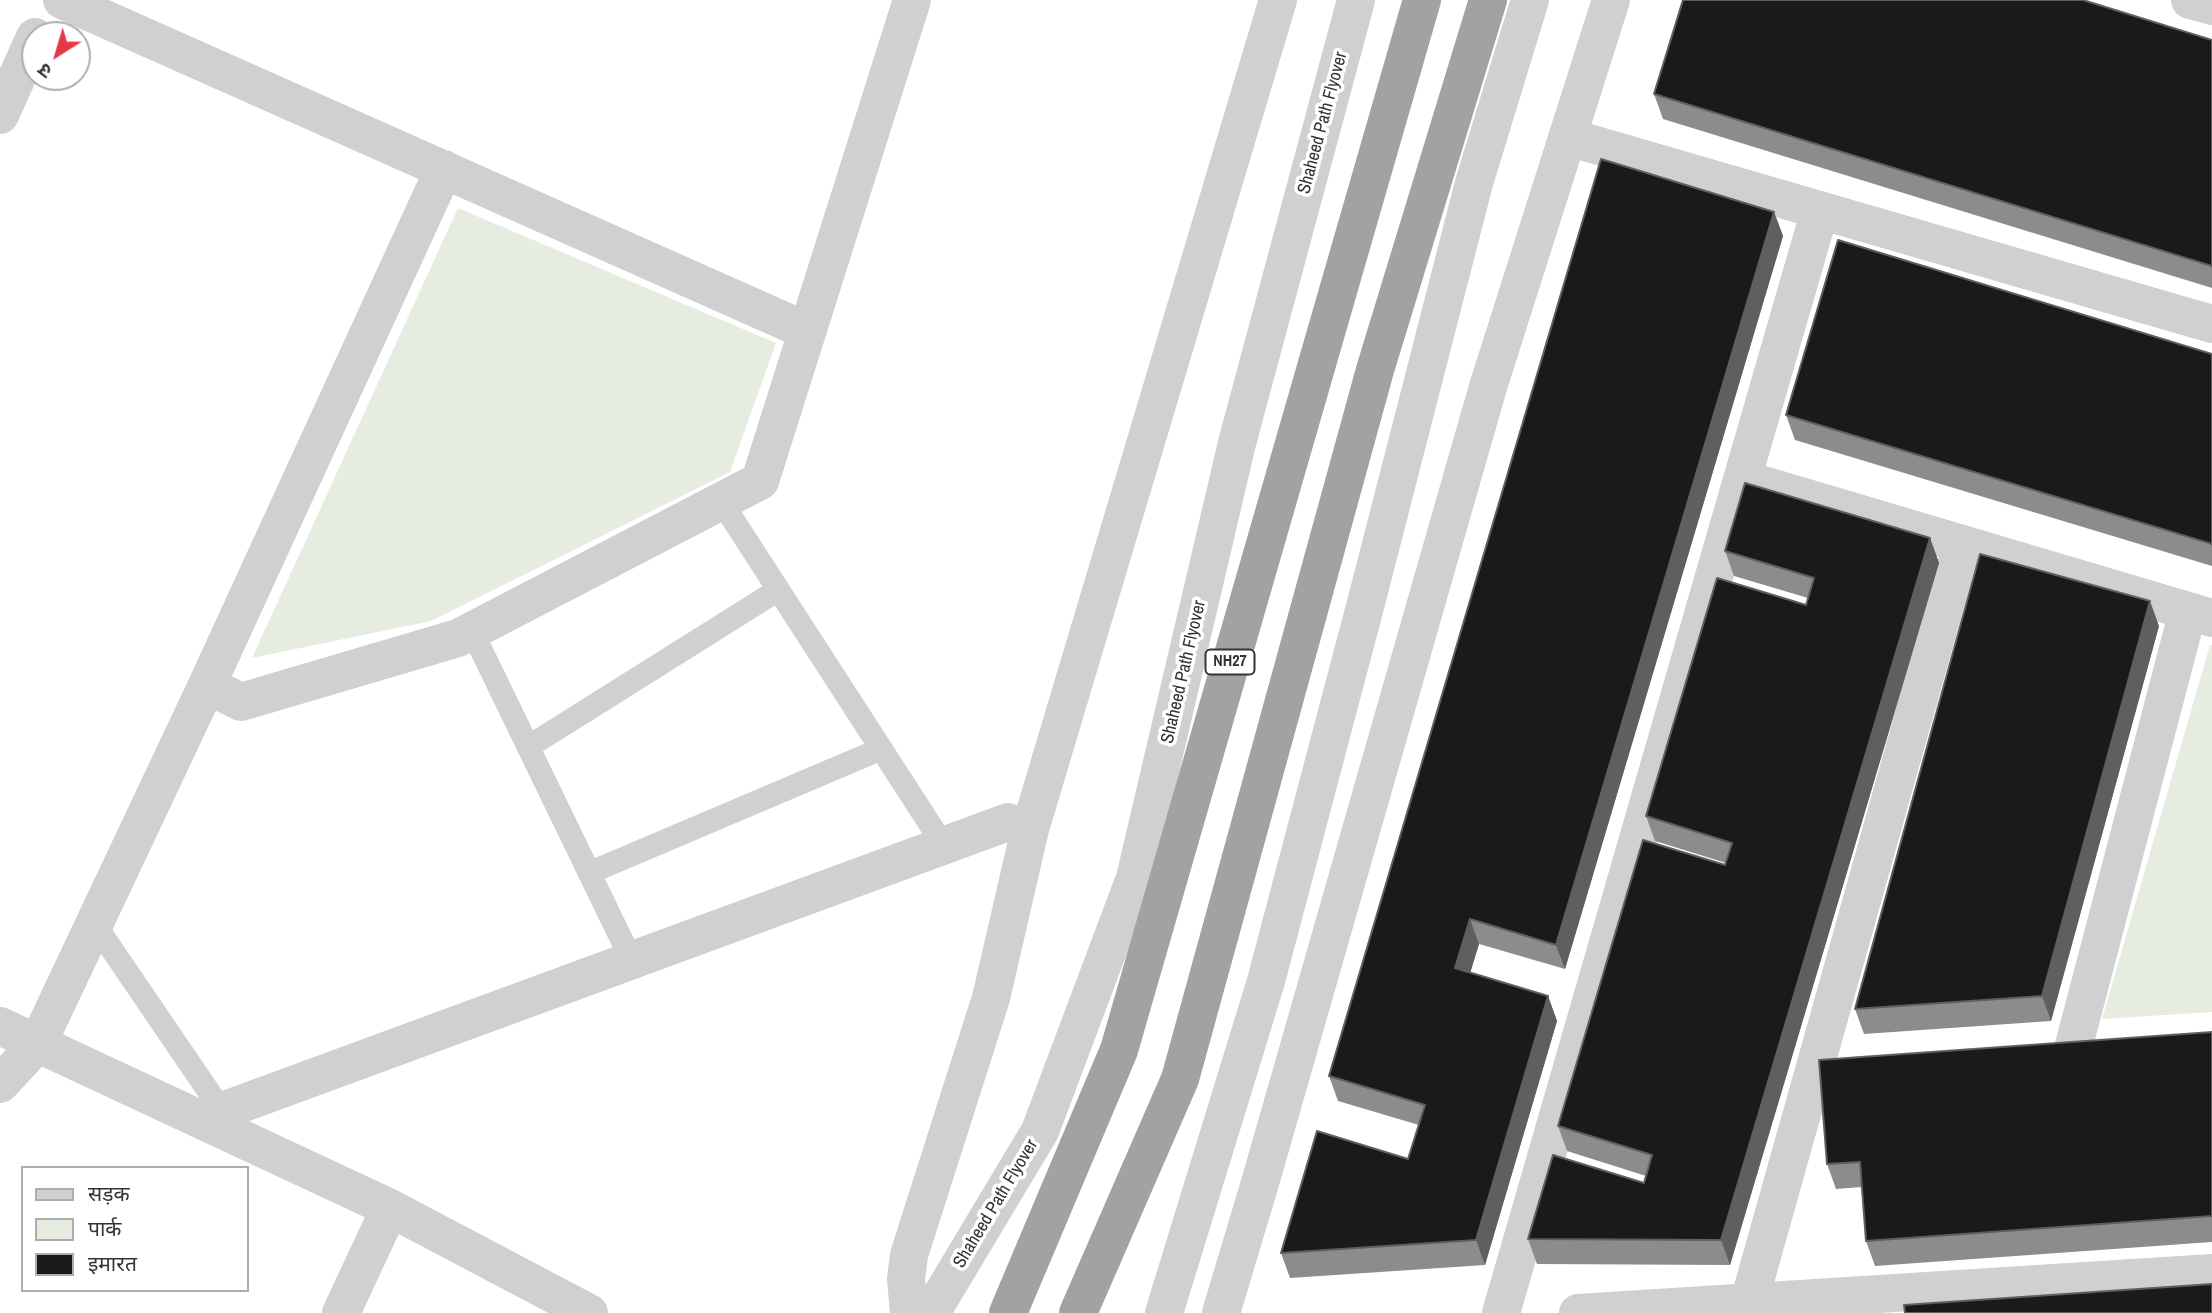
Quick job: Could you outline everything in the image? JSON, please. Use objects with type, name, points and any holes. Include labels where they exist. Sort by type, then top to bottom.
[{"type":"highway","name":"NH27","points":[[1009,1313],[1119,1050],[1422,0]]},
{"type":"highway","points":[[1079,1313],[1180,1079],[1375,370],[1488,0]]},
{"type":"street","points":[[42,21],[51,0]]},
{"type":"street","points":[[62,0],[807,331]]},
{"type":"street","points":[[207,685],[241,702],[458,638],[760,481],[912,0]]},
{"type":"street","points":[[909,1313],[906,1279],[909,1255],[991,998],[1030,829],[1278,0]]},
{"type":"street","name":"Shaheed Path Flyover","points":[[931,1313],[1040,1131],[1135,878],[1237,443],[1356,0]]},
{"type":"street","points":[[1164,1313],[1266,981],[1474,183],[1530,0]]},
{"type":"street","points":[[1221,1313],[1488,387],[1611,0]]},
{"type":"street","points":[[2190,0],[2212,6]]},
{"type":"street","points":[[0,115],[21,68]]},
{"type":"street","points":[[1568,137],[2212,324]]},
{"type":"street","points":[[0,1084],[38,1043],[207,685],[443,169]]},
{"type":"street","points":[[1501,1313],[1820,210]]},
{"type":"street","points":[[1743,479],[2200,615],[2074,1045]]},
{"type":"street","points":[[1749,1302],[1962,544]]},
{"type":"street","points":[[219,1119],[632,961],[1008,822],[1030,829]]},
{"type":"street","points":[[0,1026],[219,1119],[589,1313]]},
{"type":"street","points":[[2033,1048],[2115,1042]]},
{"type":"street","points":[[1816,1064],[1857,1061]]},
{"type":"street","points":[[341,1313],[390,1208]]},
{"type":"street","points":[[1578,1313],[1749,1302],[1877,1303],[2212,1273]]},
{"type":"lane","points":[[721,501],[944,846]]},
{"type":"lane","points":[[528,747],[778,590]]},
{"type":"lane","points":[[472,631],[632,961]]},
{"type":"lane","points":[[589,873],[881,749]]},
{"type":"lane","points":[[94,923],[219,1119]]},
{"type":"green space","points":[[458,208],[776,343],[730,472],[431,621],[252,658]]},
{"type":"green space","points":[[2210,645],[2212,1012],[2102,1019]]},
{"type":"building","points":[[1683,0],[2083,0],[2212,40],[2212,266],[1654,94]]},
{"type":"building","points":[[1601,159],[1774,212],[1556,945],[1470,919],[1455,968],[1548,996],[1476,1240],[1281,1253],[1317,1131],[1408,1159],[1425,1105],[1329,1076]]},
{"type":"building","points":[[1838,240],[2212,354],[2212,544],[1786,415]]},
{"type":"building","points":[[1745,483],[1930,538],[1721,1240],[1528,1239],[1553,1155],[1644,1183],[1652,1155],[1558,1126],[1643,840],[1725,865],[1732,843],[1646,816],[1717,578],[1806,605],[1814,578],[1725,551]]},
{"type":"building","points":[[1980,554],[2150,601],[2042,996],[1855,1009]]},
{"type":"building","points":[[2212,1032],[2212,1216],[1866,1241],[1860,1162],[1827,1164],[1819,1060]]},
{"type":"building","points":[[2212,1284],[2212,1313],[1905,1313],[1904,1305]]}]
